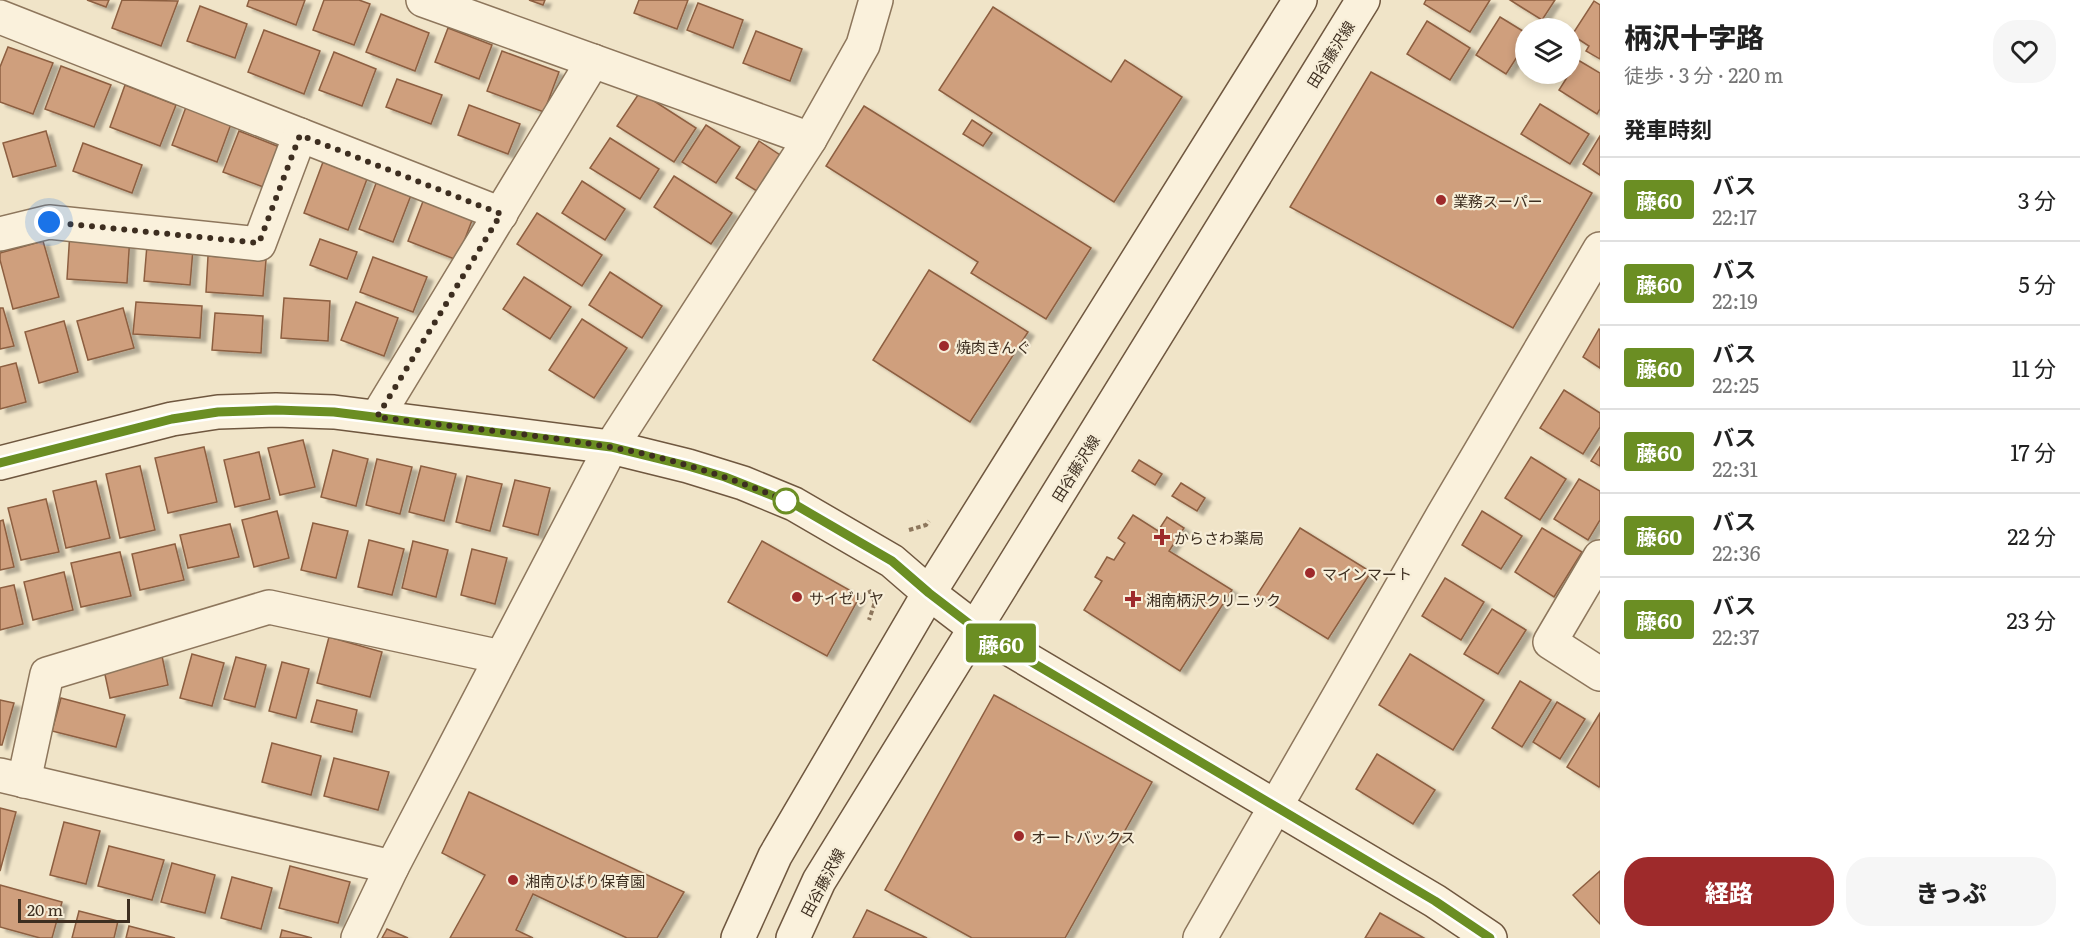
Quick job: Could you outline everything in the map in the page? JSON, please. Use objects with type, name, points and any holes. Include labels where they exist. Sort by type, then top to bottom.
[{"type":"street","points":[[423,0],[810,139]]},
{"type":"street","points":[[358,938],[392,867],[611,447],[810,139],[862,45],[876,0]]},
{"type":"street","points":[[738,938],[775,856],[929,593],[1300,0]]},
{"type":"street","name":"田谷藤沢線","points":[[793,938],[819,882],[1363,0]]},
{"type":"street","points":[[0,17],[501,214]]},
{"type":"street","points":[[377,417],[593,61]]},
{"type":"street","points":[[0,234],[49,222],[259,243],[300,135]]},
{"type":"street","points":[[1200,938],[1443,515],[1600,249]]},
{"type":"street","points":[[0,463],[172,419],[218,412],[276,410],[334,412],[611,447],[699,469],[743,483],[794,504],[892,561],[976,629],[1435,901],[1490,938]]},
{"type":"street","points":[[1600,557],[1550,642],[1600,674]]},
{"type":"street","points":[[392,867],[12,778],[47,674],[269,607],[501,657]]},
{"type":"path","points":[[900,530],[908,531],[926,525],[932,519]]},
{"type":"path","points":[[867,587],[875,602],[867,628]]},
{"type":"building","points":[[87,0],[109,0],[106,7]]},
{"type":"building","points":[[122,0],[178,1],[161,46],[112,28]]},
{"type":"building","points":[[249,0],[305,0],[296,25],[247,6]]},
{"type":"building","points":[[324,0],[359,0],[370,4],[354,45],[313,30]]},
{"type":"building","points":[[529,0],[545,0],[543,5]]},
{"type":"building","points":[[639,0],[688,0],[677,29],[634,13]]},
{"type":"building","points":[[1426,0],[1490,0],[1470,32],[1424,4]]},
{"type":"building","points":[[1510,0],[1555,0],[1543,18],[1539,18]]},
{"type":"building","points":[[1594,1],[1600,5],[1600,59],[1586,51],[1589,46],[1581,41],[1581,21]]},
{"type":"building","points":[[698,3],[743,20],[733,48],[687,30]]},
{"type":"building","points":[[200,6],[247,24],[235,58],[187,41]]},
{"type":"building","points":[[993,7],[1111,82],[1125,60],[1182,97],[1114,202],[939,90]]},
{"type":"building","points":[[381,14],[429,33],[415,71],[366,52]]},
{"type":"building","points":[[1500,17],[1515,26],[1515,60],[1506,74],[1476,55]]},
{"type":"building","points":[[1427,21],[1470,48],[1450,80],[1407,54]]},
{"type":"building","points":[[448,28],[492,45],[479,79],[435,62]]},
{"type":"building","points":[[264,30],[320,51],[304,94],[248,72]]},
{"type":"building","points":[[756,31],[802,49],[790,81],[743,63]]},
{"type":"building","points":[[8,47],[53,63],[33,114],[0,102],[0,67]]},
{"type":"building","points":[[502,51],[559,72],[544,112],[487,91]]},
{"type":"building","points":[[334,52],[376,69],[362,106],[319,90]]},
{"type":"building","points":[[1581,62],[1600,73],[1600,109],[1597,114],[1559,90],[1563,84],[1581,84]]},
{"type":"building","points":[[61,66],[111,85],[94,127],[45,109]]},
{"type":"building","name":"業務スーパー","points":[[1371,72],[1592,193],[1513,328],[1290,207]]},
{"type":"building","points":[[397,79],[442,95],[431,124],[386,107]]},
{"type":"building","points":[[125,85],[176,105],[160,146],[110,127]]},
{"type":"building","points":[[640,92],[696,128],[674,162],[617,126]]},
{"type":"building","points":[[1540,104],[1589,134],[1570,164],[1521,134]]},
{"type":"building","points":[[469,105],[520,124],[508,154],[458,135]]},
{"type":"building","points":[[864,106],[1091,248],[1046,319],[971,273],[978,262],[826,166]]},
{"type":"building","points":[[186,107],[231,124],[217,162],[172,145]]},
{"type":"building","points":[[972,120],[992,133],[983,146],[963,134]]},
{"type":"building","points":[[706,125],[740,147],[716,183],[682,162]]},
{"type":"building","points":[[46,131],[56,166],[13,177],[3,143]]},
{"type":"building","points":[[239,131],[282,148],[266,188],[223,172]]},
{"type":"building","points":[[1600,136],[1600,175],[1583,164]]},
{"type":"building","points":[[610,138],[659,169],[640,199],[590,168]]},
{"type":"building","points":[[759,141],[783,157],[760,193],[736,178]]},
{"type":"building","points":[[83,143],[142,165],[132,193],[73,171]]},
{"type":"building","points":[[323,162],[367,179],[348,230],[304,213]]},
{"type":"building","points":[[674,176],[732,213],[711,244],[654,207]]},
{"type":"building","points":[[378,178],[413,190],[393,242],[359,229]]},
{"type":"building","points":[[582,181],[625,209],[605,240],[562,213]]},
{"type":"building","points":[[425,196],[474,215],[457,260],[408,241]]},
{"type":"building","points":[[537,213],[602,255],[582,286],[517,244]]},
{"type":"building","points":[[70,231],[130,235],[127,283],[67,279]]},
{"type":"building","points":[[320,239],[357,252],[347,279],[310,265]]},
{"type":"building","points":[[43,241],[59,297],[13,309],[0,253]]},
{"type":"building","points":[[147,245],[193,249],[190,285],[144,281]]},
{"type":"building","points":[[208,256],[266,260],[263,296],[206,292]]},
{"type":"building","points":[[373,257],[427,277],[413,312],[360,292]]},
{"type":"building","points":[[929,270],[1028,332],[970,422],[873,360]]},
{"type":"building","points":[[610,272],[662,306],[642,338],[589,305]]},
{"type":"building","points":[[524,277],[571,307],[550,339],[503,309]]},
{"type":"building","points":[[284,298],[330,301],[328,341],[281,338]]},
{"type":"building","points":[[136,302],[202,306],[200,338],[133,334]]},
{"type":"building","points":[[356,302],[398,318],[384,356],[341,340]]},
{"type":"building","points":[[0,308],[3,308],[14,346],[0,349]]},
{"type":"building","points":[[123,308],[134,348],[88,360],[77,321]]},
{"type":"building","points":[[215,313],[263,316],[261,353],[212,350]]},
{"type":"building","points":[[582,319],[627,348],[594,398],[549,370]]},
{"type":"building","points":[[64,321],[78,372],[39,383],[25,332]]},
{"type":"building","points":[[1600,330],[1600,368],[1583,357]]},
{"type":"building","points":[[16,363],[26,402],[0,409],[0,367]]},
{"type":"building","points":[[1564,390],[1600,413],[1600,427],[1583,454],[1540,428]]},
{"type":"building","points":[[303,440],[315,487],[280,495],[268,448]]},
{"type":"building","points":[[204,447],[217,502],[168,513],[155,458]]},
{"type":"building","points":[[1600,447],[1600,466],[1591,461]]},
{"type":"building","points":[[333,450],[368,459],[356,506],[321,497]]},
{"type":"building","points":[[259,452],[270,499],[235,507],[224,460]]},
{"type":"building","points":[[1531,457],[1566,479],[1540,520],[1505,498]]},
{"type":"building","points":[[377,459],[412,467],[400,514],[366,505]]},
{"type":"building","points":[[1139,460],[1162,474],[1155,485],[1132,471]]},
{"type":"building","points":[[140,466],[155,530],[120,538],[106,474]]},
{"type":"building","points":[[421,466],[456,474],[444,521],[409,512]]},
{"type":"building","points":[[467,476],[502,484],[490,531],[456,522]]},
{"type":"building","points":[[1579,479],[1600,491],[1600,520],[1588,540],[1554,519]]},
{"type":"building","points":[[515,480],[550,488],[538,535],[503,526]]},
{"type":"building","points":[[96,481],[110,538],[66,548],[53,491]]},
{"type":"building","points":[[1181,483],[1205,498],[1197,511],[1172,496]]},
{"type":"building","points":[[46,499],[59,552],[21,560],[8,508]]},
{"type":"building","points":[[277,511],[289,558],[254,567],[242,520]]},
{"type":"building","points":[[1482,511],[1522,536],[1501,569],[1462,545]]},
{"type":"building","points":[[1133,515],[1158,531],[1167,517],[1184,528],[1169,551],[1232,590],[1180,671],[1084,610],[1102,581],[1095,577],[1107,557],[1114,560],[1125,543],[1118,538]]},
{"type":"building","points":[[3,520],[14,567],[0,570],[0,521]]},
{"type":"building","points":[[313,523],[348,531],[336,578],[301,570]]},
{"type":"building","points":[[230,524],[239,557],[188,568],[180,535]]},
{"type":"building","points":[[1300,528],[1371,572],[1328,639],[1257,595]]},
{"type":"building","points":[[1542,528],[1582,552],[1554,597],[1515,572]]},
{"type":"building","points":[[369,540],[404,549],[392,595],[358,587]]},
{"type":"building","points":[[413,541],[448,550],[436,597],[402,588]]},
{"type":"building","points":[[762,541],[860,596],[827,656],[728,602]]},
{"type":"building","points":[[175,544],[184,580],[140,590],[132,554]]},
{"type":"building","points":[[472,549],[507,558],[495,604],[461,595]]},
{"type":"building","points":[[120,552],[131,596],[81,607],[71,563]]},
{"type":"building","points":[[64,572],[73,610],[33,620],[24,582]]},
{"type":"building","points":[[1445,578],[1484,602],[1461,640],[1422,616]]},
{"type":"building","points":[[14,585],[23,624],[0,630],[0,588]]},
{"type":"building","points":[[1492,609],[1526,630],[1498,674],[1464,654]]},
{"type":"building","points":[[329,637],[382,652],[370,697],[317,683]]},
{"type":"building","points":[[192,654],[224,663],[212,706],[180,698]]},
{"type":"building","points":[[1410,654],[1484,700],[1453,750],[1379,705]]},
{"type":"building","points":[[162,656],[168,685],[110,698],[104,670]]},
{"type":"building","points":[[236,657],[266,665],[255,707],[224,699]]},
{"type":"building","points":[[282,662],[309,669],[296,718],[269,711]]},
{"type":"building","points":[[1520,681],[1551,700],[1522,747],[1492,728]]},
{"type":"building","name":"オートバックス","points":[[994,695],[1152,782],[1065,938],[972,938],[885,890]]},
{"type":"building","points":[[61,698],[125,715],[116,747],[52,731]]},
{"type":"building","points":[[0,700],[14,703],[2,745],[0,745]]},
{"type":"building","points":[[317,700],[357,710],[352,732],[311,722]]},
{"type":"building","points":[[1557,702],[1585,719],[1560,759],[1533,742]]},
{"type":"building","points":[[1600,713],[1600,786],[1599,787],[1567,767]]},
{"type":"building","points":[[272,743],[321,756],[311,795],[262,782]]},
{"type":"building","points":[[1377,754],[1435,790],[1413,824],[1356,789]]},
{"type":"building","points":[[334,758],[389,772],[378,810],[324,796]]},
{"type":"building","points":[[469,792],[684,892],[657,938],[627,938],[533,894],[516,930],[533,938],[450,938],[485,875],[442,853]]},
{"type":"building","points":[[0,808],[16,812],[0,871]]},
{"type":"building","points":[[64,822],[100,831],[86,884],[50,875]]},
{"type":"building","points":[[109,846],[164,860],[152,900],[98,886]]},
{"type":"building","points":[[172,863],[215,875],[205,913],[161,902]]},
{"type":"building","points":[[290,866],[350,882],[338,923],[279,908]]},
{"type":"building","points":[[1600,871],[1600,924],[1573,895]]},
{"type":"building","points":[[232,877],[272,888],[261,929],[221,918]]},
{"type":"building","points":[[0,885],[62,902],[52,938],[40,938],[0,927]]},
{"type":"building","points":[[867,910],[927,938],[853,938]]},
{"type":"building","points":[[79,911],[118,921],[114,938],[72,938]]},
{"type":"building","points":[[1380,913],[1424,938],[1365,938]]},
{"type":"building","points":[[129,926],[175,938],[126,938]]},
{"type":"building","points":[[387,929],[408,938],[382,938]]},
{"type":"building","points":[[282,930],[312,938],[280,938]]},
{"type":"bus line","name":"藤60","points":[[0,463],[172,419],[218,412],[276,410],[334,412],[611,447],[688,466],[743,483],[794,504],[892,561],[976,629],[1435,901],[1490,938]]},
{"type":"place","name":"業務スーパー","points":[[1441,200]]},
{"type":"place","name":"焼肉きんぐ","points":[[944,346]]},
{"type":"place","name":"からさわ薬局","points":[[1162,537]]},
{"type":"place","name":"マインマート","points":[[1310,573]]},
{"type":"place","name":"サイゼリヤ","points":[[797,597]]},
{"type":"place","name":"湘南柄沢クリニック","points":[[1133,599]]},
{"type":"place","name":"オートバックス","points":[[1019,836]]},
{"type":"place","name":"湘南ひばり保育園","points":[[513,880]]},
{"type":"route","points":[[49,222],[259,243],[300,135],[501,214],[377,417],[611,447],[725,477],[794,504],[786,501]]}]
